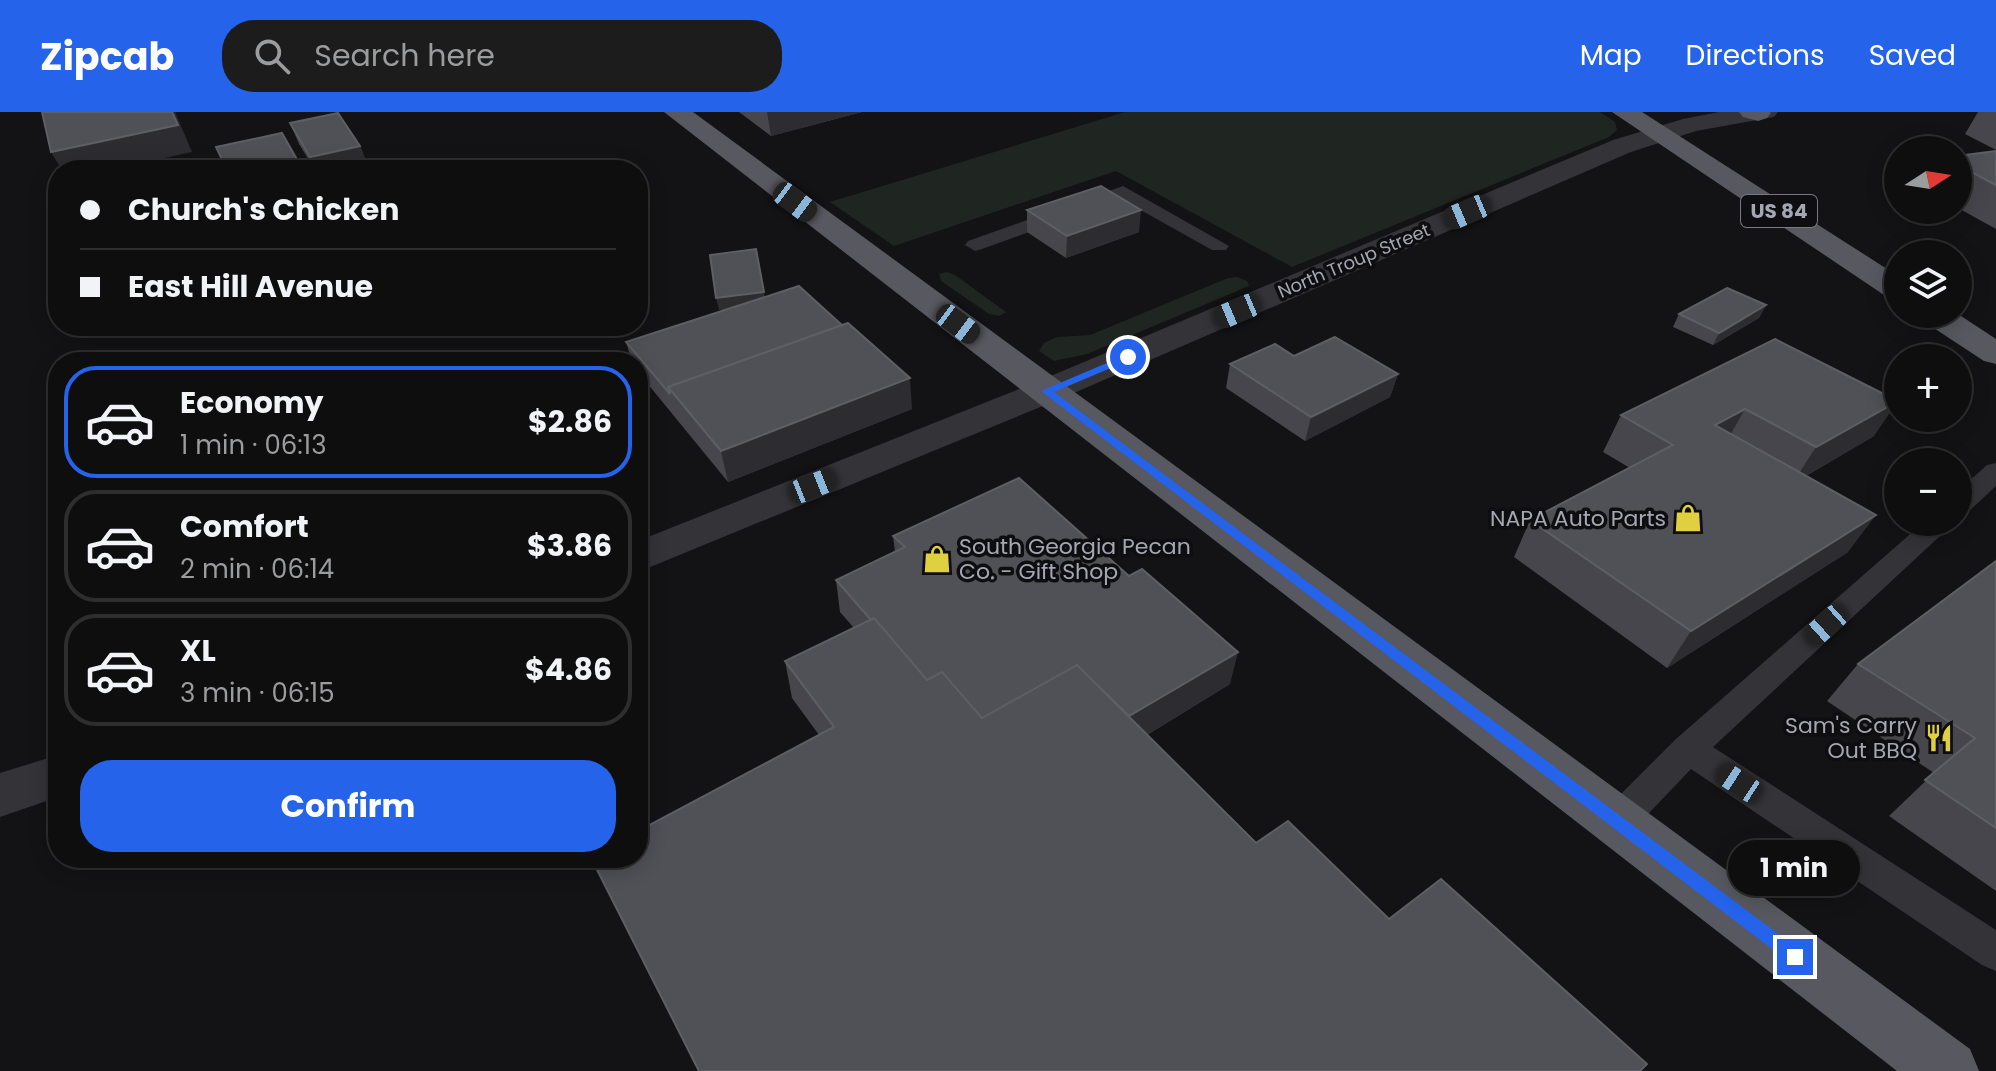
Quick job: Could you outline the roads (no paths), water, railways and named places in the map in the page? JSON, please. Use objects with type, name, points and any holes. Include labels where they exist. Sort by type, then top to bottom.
[{"type":"highway","points":[[677,112],[1948,1071]]},
{"type":"highway","name":"US 84","points":[[1625,112],[1884,281]]},
{"type":"highway","points":[[1956,328],[1996,354]]},
{"type":"street","name":"North Troup Street","points":[[648,553],[1047,391],[1608,151],[1692,124],[1758,112]]},
{"type":"street","points":[[0,795],[48,779]]},
{"type":"lane","points":[[975,245],[1123,192],[1219,246]]},
{"type":"lane","points":[[1972,495],[1992,480]]},
{"type":"lane","points":[[1616,823],[1688,749],[1925,536]]},
{"type":"lane","points":[[1688,749],[1996,952]]},
{"type":"place","name":"NAPA Auto Parts","points":[[1688,518]]},
{"type":"place","name":"South Georgia Pecan Co. - Gift Shop","points":[[937,559]]},
{"type":"place","name":"Sam's Carry Out BBQ","points":[[1939,738]]}]
